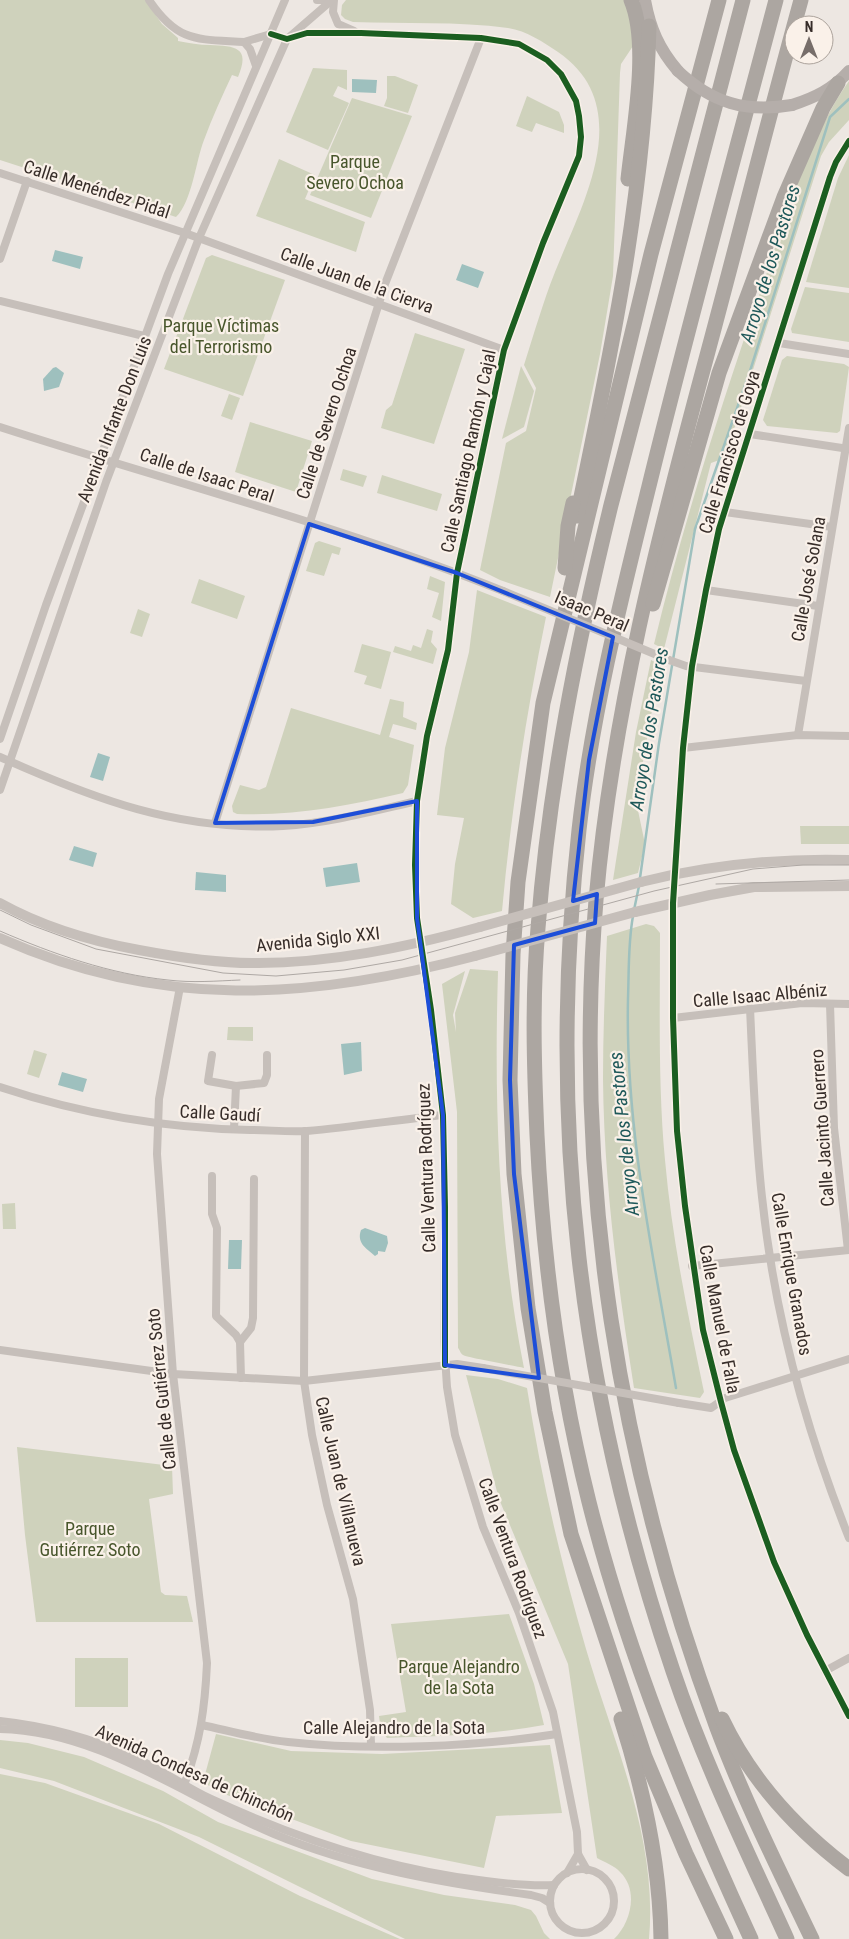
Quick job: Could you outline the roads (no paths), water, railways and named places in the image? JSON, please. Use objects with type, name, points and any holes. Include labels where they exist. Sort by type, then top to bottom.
[{"type":"highway","points":[[565,568],[568,526],[600,370],[622,233],[639,59],[639,37],[631,0]]},
{"type":"highway","points":[[553,653],[651,254],[719,0]]},
{"type":"highway","points":[[743,0],[613,496],[593,579],[570,693],[548,832],[538,929],[534,1076],[543,1232],[550,1300],[572,1426],[589,1502],[618,1605],[669,1750],[708,1846],[751,1939]]},
{"type":"highway","points":[[776,0],[664,423],[624,587],[600,703],[579,827],[568,953],[566,1080],[570,1179],[580,1276],[601,1406],[620,1491],[674,1676],[739,1835],[787,1939]]},
{"type":"highway","points":[[800,0],[668,502],[632,656],[612,766],[596,911],[590,1064],[592,1149],[602,1267],[619,1375],[642,1486],[691,1652],[718,1731],[759,1828],[812,1939]]},
{"type":"highway","points":[[650,26],[648,93],[622,295],[565,568],[553,653],[536,745],[518,882],[513,954],[510,1080],[514,1174],[528,1308],[545,1412],[571,1534],[575,1563],[648,1812],[656,1861],[661,1939]]},
{"type":"highway","points":[[605,825],[617,782],[634,681],[649,618],[706,412],[750,286],[784,197],[823,108],[838,83]]},
{"type":"highway","points":[[571,1534],[645,1757],[686,1854],[726,1939]]},
{"type":"highway","points":[[691,1652],[726,1727],[754,1772],[792,1819],[816,1844],[849,1869]]},
{"type":"main road","points":[[644,0],[650,26],[662,52],[678,71],[703,92],[735,105],[774,108],[792,105],[814,98],[838,83],[849,71]]},
{"type":"street","points":[[150,0],[160,16],[171,27],[196,39],[244,42],[271,34],[287,39]]},
{"type":"street","name":"Avenida Infante Don Luis","points":[[0,738],[144,336],[185,233],[285,0]]},
{"type":"street","points":[[317,0],[324,0]]},
{"type":"street","points":[[333,0],[333,12],[338,24],[361,33]]},
{"type":"street","name":"Avenida Infante Don Luis","points":[[0,790],[114,461],[199,238],[287,39],[333,0]]},
{"type":"street","name":"Calle Santiago Ramón y Cajal","points":[[287,39],[307,33],[361,33],[481,38],[518,44],[547,60],[560,74],[569,86],[579,116],[581,137],[579,156],[543,243],[504,350],[457,572],[448,650],[427,736],[417,801],[415,865],[420,942],[424,970]]},
{"type":"street","name":"Calle de Severo Ochoa","points":[[214,824],[385,284],[481,38]]},
{"type":"street","points":[[244,42],[254,56],[256,67]]},
{"type":"street","name":"Calle Francisco de Goya","points":[[673,903],[683,748],[692,666],[706,590],[725,512],[830,177],[836,162],[849,142]]},
{"type":"street","name":"Calle Menéndez Pidal","points":[[0,173],[199,238]]},
{"type":"street","points":[[0,259],[27,181]]},
{"type":"street","name":"Calle Juan de la Cierva","points":[[199,238],[504,350]]},
{"type":"street","points":[[0,301],[144,336]]},
{"type":"street","points":[[779,342],[849,354]]},
{"type":"street","name":"Calle de Isaac Peral","points":[[0,427],[99,459],[114,461],[457,572],[503,591]]},
{"type":"street","name":"Calle José Solana","points":[[798,735],[849,428]]},
{"type":"street","points":[[750,434],[847,448]]},
{"type":"street","points":[[725,512],[832,527]]},
{"type":"street","points":[[706,590],[818,606]]},
{"type":"street","name":"Isaac Peral","points":[[503,591],[686,666],[806,681]]},
{"type":"street","points":[[683,748],[798,735],[849,736]]},
{"type":"street","points":[[0,756],[94,797],[134,810],[214,824],[271,826],[313,822],[341,818],[417,801]]},
{"type":"street","name":"Avenida Siglo XXI","points":[[0,903],[22,915],[82,937],[123,947],[203,960],[252,963],[322,959],[420,942],[675,873],[778,860],[849,860]]},
{"type":"street","points":[[0,938],[41,955],[135,981],[180,987],[242,991],[324,987],[424,970],[635,912],[754,887],[849,886]]},
{"type":"street","name":"Calle Manuel de Falla","points":[[673,903],[673,1018],[677,1131],[692,1266],[703,1330],[734,1450],[771,1553],[825,1671],[849,1716]]},
{"type":"street","name":"Calle Ventura Rodríguez","points":[[424,970],[431,1010],[443,1114],[445,1365],[455,1435],[483,1527],[519,1613],[553,1712],[577,1832],[578,1854],[587,1870]]},
{"type":"street","name":"Calle de Gutiérrez Soto","points":[[180,987],[159,1099],[157,1154],[172,1374],[207,1662],[202,1725],[193,1761],[184,1785]]},
{"type":"street","name":"Calle Isaac Albéniz","points":[[673,1018],[802,1003],[849,1004]]},
{"type":"street","name":"Calle Jacinto Guerrero","points":[[830,1004],[834,1128],[848,1250]]},
{"type":"street","name":"Calle Enrique Granados","points":[[750,1008],[755,1123],[762,1198],[771,1258],[796,1376],[831,1490],[849,1538]]},
{"type":"street","points":[[212,1055],[208,1081],[236,1086],[264,1083],[267,1075],[267,1055]]},
{"type":"street","points":[[234,1129],[236,1086]]},
{"type":"street","name":"Calle Gaudí","points":[[0,1087],[42,1101],[93,1113],[157,1124],[234,1129],[305,1131],[443,1114]]},
{"type":"street","name":"Calle Juan de Villanueva","points":[[305,1131],[304,1381],[312,1435],[323,1487],[353,1599],[370,1710],[371,1746]]},
{"type":"street","points":[[212,1176],[212,1214],[217,1228],[216,1316],[236,1334],[240,1342],[241,1378]]},
{"type":"street","points":[[240,1342],[251,1328],[253,1318],[254,1179]]},
{"type":"street","points":[[692,1266],[848,1250]]},
{"type":"street","points":[[0,1350],[172,1374],[304,1381],[445,1365],[484,1368],[707,1409],[725,1398],[849,1359]]},
{"type":"street","points":[[825,1671],[849,1658]]},
{"type":"street","name":"Avenida Condesa de Chinchón","points":[[0,1721],[57,1730],[136,1758],[184,1785],[276,1828],[346,1852],[415,1870],[464,1879],[516,1885],[554,1885]]},
{"type":"street","name":"Calle Alejandro de la Sota","points":[[202,1725],[287,1742],[371,1746],[448,1745],[557,1734]]},
{"type":"street","name":"Avenida Condesa de Chinchón","points":[[0,1729],[16,1729],[55,1737],[92,1748],[133,1765],[206,1803],[275,1834],[352,1860],[423,1878],[531,1895],[550,1903]]},
{"type":"street","points":[[567,1873],[587,1870],[602,1876],[614,1894],[611,1916],[604,1925],[595,1931],[584,1934],[563,1928],[556,1920],[550,1903],[554,1885],[567,1873],[578,1854]]},
{"type":"water","points":[[352,79],[377,80],[376,93],[352,92]]},
{"type":"water","points":[[55,250],[83,257],[80,269],[52,261]]},
{"type":"water","points":[[462,264],[484,272],[478,288],[456,280]]},
{"type":"water","points":[[56,367],[64,373],[59,387],[44,391],[43,379]]},
{"type":"water","points":[[98,753],[110,757],[103,781],[90,777]]},
{"type":"water","points":[[74,846],[97,853],[93,867],[69,860]]},
{"type":"water","points":[[357,863],[360,882],[326,887],[323,868]]},
{"type":"water","points":[[196,872],[226,875],[226,892],[195,890]]},
{"type":"water","points":[[361,1042],[362,1071],[344,1075],[341,1044]]},
{"type":"water","points":[[62,1072],[87,1079],[83,1092],[58,1085]]},
{"type":"water","points":[[365,1228],[387,1236],[388,1243],[385,1252],[378,1251],[378,1254],[375,1256],[361,1243],[361,1230]]},
{"type":"water","points":[[229,1240],[242,1240],[241,1269],[228,1269]]},
{"type":"waterway","name":"Arroyo de los Pastores","points":[[640,878],[659,743],[695,529],[750,371],[830,117],[849,99]]},
{"type":"waterway","name":"Arroyo de los Pastores","points":[[634,910],[639,886]]},
{"type":"waterway","name":"Arroyo de los Pastores","points":[[633,916],[629,947],[628,999],[631,1097],[650,1243],[676,1388]]},
{"type":"tram line","points":[[0,910],[31,925],[96,949],[223,973],[276,976],[344,970],[402,960],[654,891],[753,869],[803,865],[849,865]]},
{"type":"tram line","points":[[716,884],[849,880]]},
{"type":"tram line","points":[[0,931],[40,948],[82,962],[125,973],[177,981],[240,980]]},
{"type":"park label","name":"Parque Severo Ochoa","points":[[355,171]]},
{"type":"park label","name":"Parque Víctimas del Terrorismo","points":[[221,335]]},
{"type":"park label","name":"Parque Gutiérrez Soto","points":[[90,1538]]},
{"type":"park label","name":"Parque Alejandro de la Sota","points":[[459,1676]]}]
